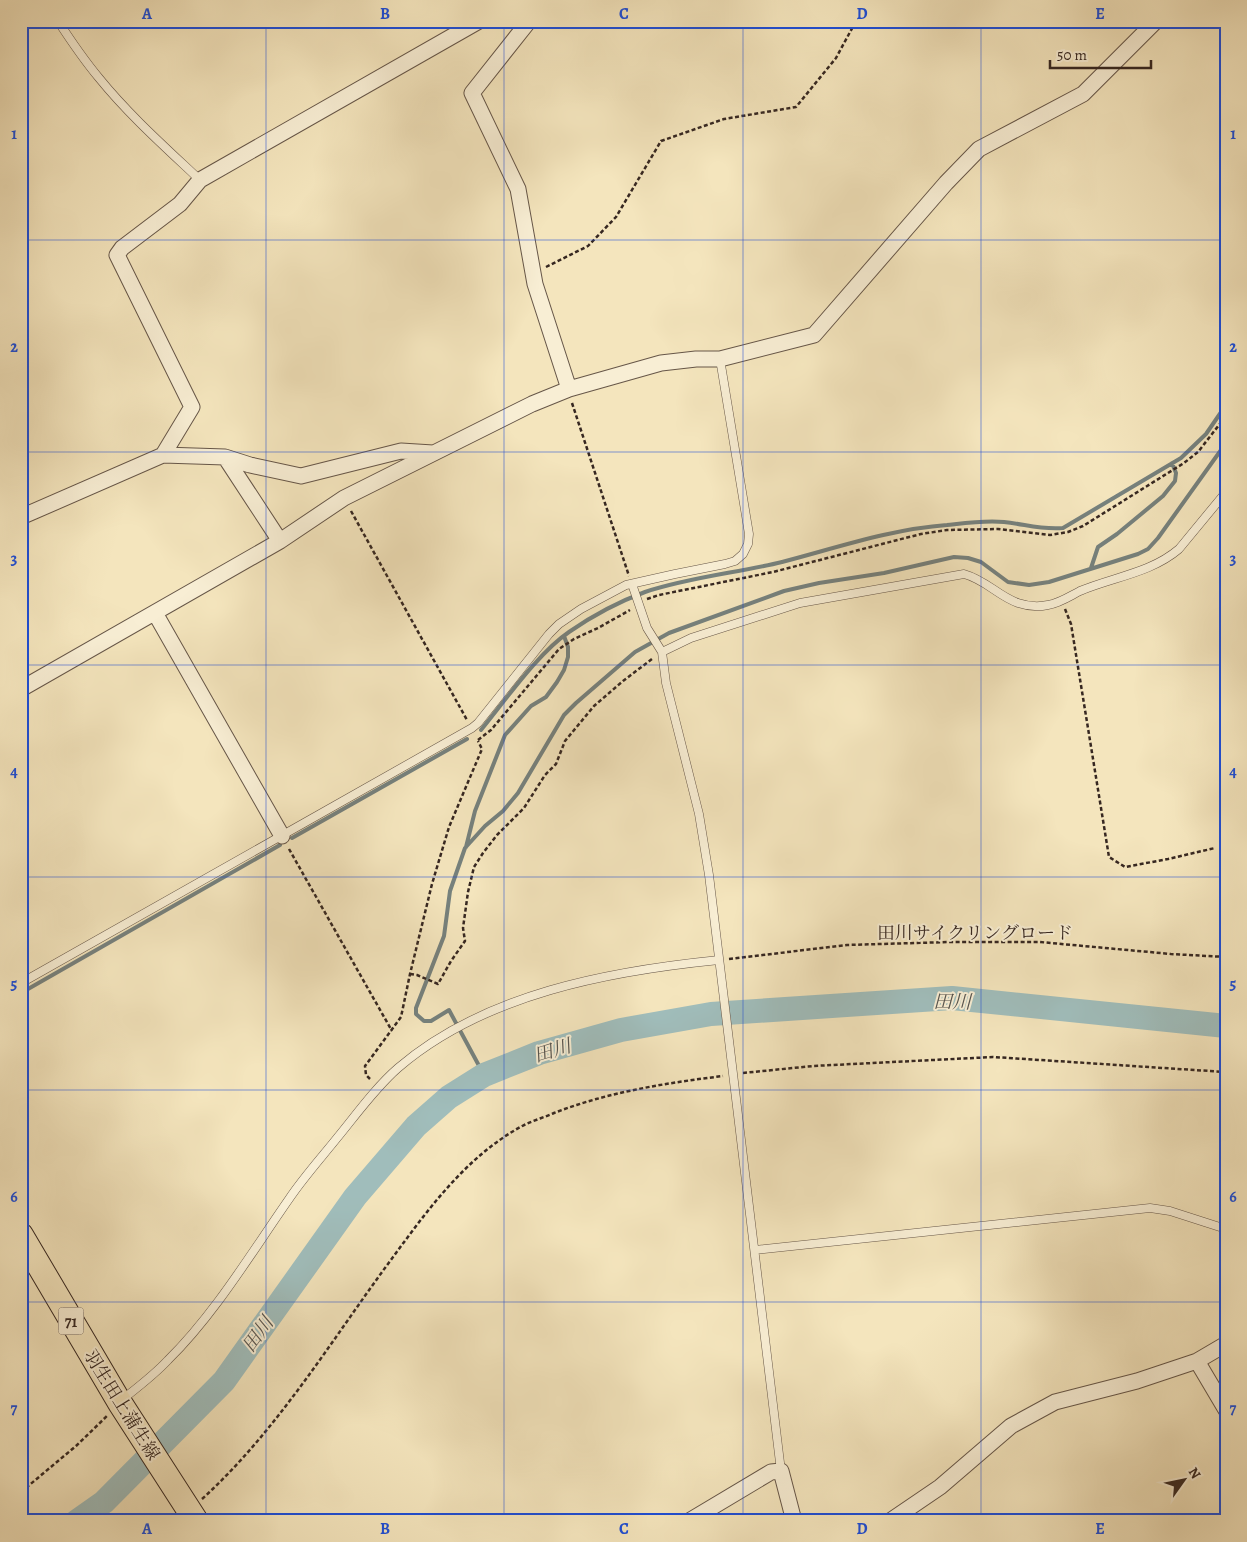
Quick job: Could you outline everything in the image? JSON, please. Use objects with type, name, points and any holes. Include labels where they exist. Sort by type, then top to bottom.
[{"type":"main road","name":"羽生田上蒲生線","points":[[21,1235],[120,1405],[190,1512]]},
{"type":"street","points":[[163,455],[192,408],[116,255],[122,248],[180,204],[200,180],[479,21]]},
{"type":"street","points":[[529,21],[472,94],[518,189],[533,274],[569,390]]},
{"type":"street","points":[[21,689],[280,541],[344,498],[532,404],[569,390],[661,363],[696,359],[720,359],[814,335],[946,183],[979,149],[1083,94],[1156,21]]},
{"type":"street","points":[[21,517],[163,455],[225,457],[250,465],[301,476],[401,452],[435,453]]},
{"type":"street","points":[[225,457],[280,541]]},
{"type":"street","points":[[155,613],[282,836]]},
{"type":"street","points":[[890,1521],[940,1487],[1011,1426],[1055,1402],[1137,1381],[1196,1361],[1226,1344]]},
{"type":"street","points":[[1196,1361],[1226,1410]]},
{"type":"street","points":[[689,1521],[771,1472],[781,1471],[794,1521]]},
{"type":"lane","points":[[58,21],[99,78],[136,118],[200,180]]},
{"type":"lane","points":[[21,983],[472,728],[559,624],[581,608],[632,584],[725,564],[735,561],[743,554],[748,544],[749,534],[720,359]]},
{"type":"lane","points":[[662,652],[691,638],[800,603],[964,574],[975,576],[1006,598],[1019,604],[1048,605],[1062,601],[1080,591],[1144,570],[1170,557],[1179,550],[1226,492]]},
{"type":"lane","points":[[632,584],[647,628],[662,652],[666,683],[699,814],[721,962],[732,1072],[781,1471]]},
{"type":"lane","points":[[120,1405],[170,1359],[192,1334],[292,1194],[341,1133],[398,1068],[418,1053],[473,1020],[501,1007],[535,995],[624,973],[680,964],[721,962]]},
{"type":"lane","points":[[755,1250],[1150,1208],[1170,1211],[1226,1229]]},
{"type":"path","points":[[533,274],[588,246],[616,217],[661,141],[724,119],[796,107],[836,58],[856,21]]},
{"type":"path","points":[[569,390],[632,584]]},
{"type":"path","points":[[478,740],[491,730],[562,647],[598,628],[637,599],[646,600],[659,595],[773,572],[921,534],[947,530],[998,530],[1050,535],[1068,532],[1083,526],[1184,463],[1198,452],[1226,416]]},
{"type":"path","points":[[344,498],[482,749],[449,827],[432,884],[410,974],[402,1017],[365,1066],[366,1075],[370,1080],[376,1077]]},
{"type":"path","points":[[1062,601],[1071,624],[1109,857],[1125,866],[1168,859],[1214,848]]},
{"type":"path","points":[[410,974],[419,975],[438,984],[450,961],[465,941],[463,928],[465,910],[474,867],[483,852],[524,808],[545,775],[556,764],[565,741],[594,706],[623,681],[662,652]]},
{"type":"path","points":[[282,836],[392,1031]]},
{"type":"path","name":"田川サイクリングロード","points":[[721,962],[848,945],[949,942],[1040,942],[1226,957]]},
{"type":"path","points":[[190,1512],[267,1428],[323,1356],[371,1286],[450,1183],[482,1155],[527,1124],[587,1101],[632,1090],[732,1072],[993,1057],[1226,1072]]},
{"type":"path","points":[[21,1492],[76,1446],[120,1405]]},
{"type":"waterway","points":[[481,730],[534,665],[557,641],[587,620],[625,600],[662,587],[765,566],[905,530],[990,521],[1047,528],[1063,528],[1181,458],[1206,434],[1226,405]]},
{"type":"waterway","points":[[484,1075],[449,1010],[431,1021],[424,1021],[416,1014],[416,1008],[444,936],[450,891],[465,848],[485,826],[503,811],[518,793],[564,715],[635,652],[669,633],[784,591],[819,583],[884,573],[954,557],[968,558],[981,562],[1008,582],[1029,585],[1049,582],[1138,554],[1148,549],[1158,538],[1226,443]]},
{"type":"waterway","points":[[1091,568],[1098,547],[1117,534],[1163,496],[1175,481],[1176,473],[1172,463]]},
{"type":"waterway","points":[[466,847],[475,811],[505,735],[531,706],[546,697],[564,670],[568,657],[568,647],[564,636]]},
{"type":"waterway","points":[[292,838],[467,739]]},
{"type":"waterway","points":[[21,993],[280,845]]},
{"type":"waterway","name":"田川","points":[[77,1521],[104,1502],[224,1381],[355,1197],[416,1126],[449,1097],[484,1075],[539,1053],[621,1030],[711,1014],[952,998],[1226,1026]]}]
